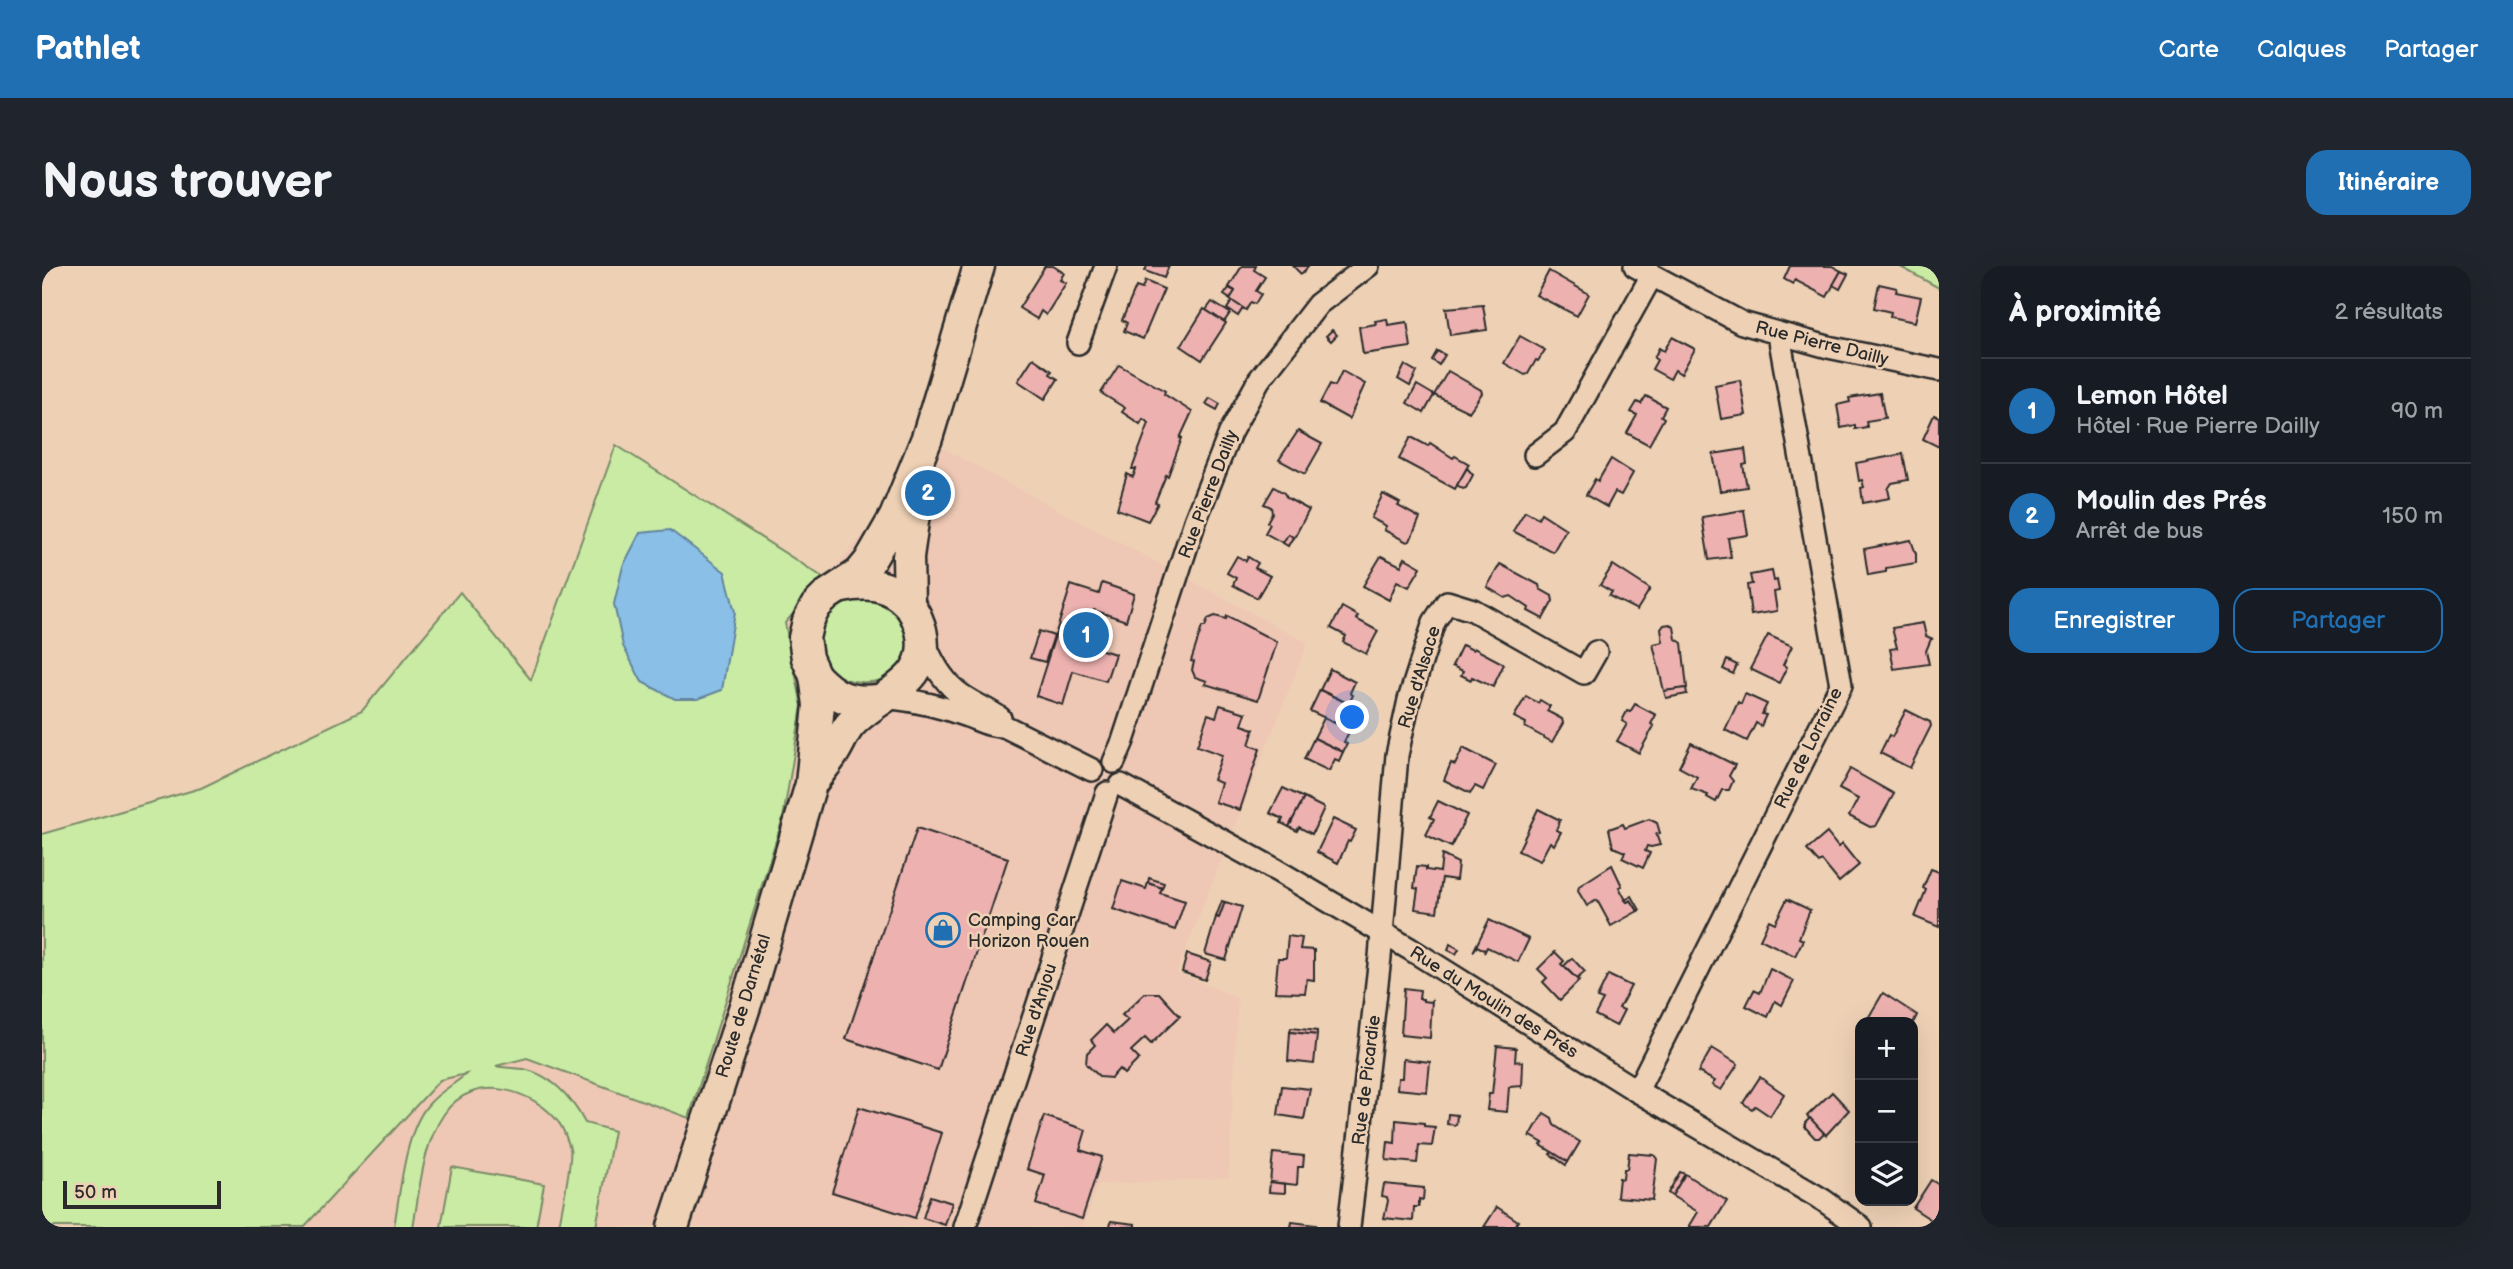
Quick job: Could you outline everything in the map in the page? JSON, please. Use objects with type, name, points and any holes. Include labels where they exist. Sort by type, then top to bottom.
[{"type":"main road","points":[[811,784],[819,705],[815,676],[807,658],[804,638],[808,621],[816,606],[859,574],[886,535],[927,438],[979,266]]},
{"type":"main road","points":[[909,604],[907,580],[910,533],[927,438]]},
{"type":"main road","points":[[815,676],[829,690],[845,699],[861,702],[894,694],[912,677],[920,659],[923,638],[919,620],[909,604],[884,586],[862,583],[842,587]]},
{"type":"main road","points":[[811,784],[850,724],[865,709],[882,698]]},
{"type":"main road","name":"Route de Darnétal","points":[[673,1227],[749,994],[811,784]]},
{"type":"street","points":[[1078,343],[1106,266]]},
{"type":"street","name":"Rue Pierre Dailly","points":[[1114,762],[1195,521],[1230,433],[1259,380],[1318,304],[1368,266]]},
{"type":"street","points":[[1535,455],[1565,432],[1643,271]]},
{"type":"street","name":"Rue Pierre Dailly","points":[[1643,271],[1742,323],[1779,335],[1939,370]]},
{"type":"street","name":"Rue de Lorraine","points":[[1637,1091],[1841,685],[1779,335]]},
{"type":"street","name":"Rue d'Alsace","points":[[1382,933],[1397,755],[1409,700],[1434,622],[1447,602],[1473,610],[1584,673],[1596,652]]},
{"type":"street","points":[[923,638],[929,655],[957,692],[999,718],[1004,726],[1092,770]]},
{"type":"street","points":[[882,698],[908,700],[968,716],[996,727],[1004,726]]},
{"type":"street","points":[[1100,761],[1114,762],[1123,771],[1114,789],[1100,792],[1092,785],[1090,774],[1100,761]]},
{"type":"street","name":"Rue du Moulin des Prés","points":[[1114,789],[1276,870],[1637,1091],[1784,1177],[1861,1227]]},
{"type":"street","name":"Rue d'Anjou","points":[[965,1227],[1114,789]]},
{"type":"street","name":"Rue de Picardie","points":[[1349,1227],[1382,933]]},
{"type":"shaded area","points":[[941,447],[1308,643],[1177,972],[1238,998],[1229,1178],[1098,1185],[1083,1227],[304,1227],[440,1080],[527,1058],[689,1117],[783,818],[802,706],[785,623]]},
{"type":"green space","points":[[1899,266],[1939,266],[1939,288]]},
{"type":"green space","points":[[616,445],[824,578],[785,623],[802,706],[783,818],[689,1118],[527,1058],[496,1066],[524,1069],[544,1077],[568,1097],[585,1123],[614,1131],[596,1227],[559,1227],[570,1148],[559,1123],[548,1111],[519,1094],[486,1089],[470,1093],[456,1101],[444,1114],[426,1154],[413,1227],[394,1227],[405,1163],[420,1116],[432,1100],[466,1074],[440,1080],[304,1227],[42,1227],[42,834],[201,788],[362,711],[460,592],[531,680]]},
{"type":"green space","points":[[868,591],[905,616],[910,642],[906,660],[895,673],[880,680],[863,682],[846,679],[831,670],[821,656],[817,637],[828,607]]},
{"type":"green space","points":[[452,1167],[544,1184],[536,1227],[441,1227]]},
{"type":"water","points":[[670,530],[725,572],[735,612],[722,690],[698,699],[675,699],[642,682],[623,646],[614,604],[623,566],[640,533]]},
{"type":"building","points":[[1045,266],[1053,266],[1064,273],[1060,280],[1066,283],[1046,315],[1041,311],[1037,319],[1019,308]]},
{"type":"building","points":[[1147,266],[1169,266],[1164,278],[1145,271]]},
{"type":"building","points":[[1242,266],[1256,266],[1254,270],[1265,277],[1256,291],[1261,294],[1255,304],[1251,302],[1246,310],[1229,299],[1235,291],[1229,287]]},
{"type":"building","points":[[1293,266],[1309,266],[1301,274]]},
{"type":"building","points":[[1790,266],[1832,266],[1841,271],[1827,297],[1795,280],[1793,284],[1784,279]]},
{"type":"building","points":[[1549,271],[1589,294],[1577,316],[1536,295]]},
{"type":"building","points":[[1841,271],[1848,274],[1840,289],[1833,285]]},
{"type":"building","points":[[1145,281],[1164,289],[1143,339],[1124,331],[1127,323],[1122,320],[1136,287],[1142,289]]},
{"type":"building","points":[[1879,284],[1897,288],[1896,292],[1921,297],[1915,322],[1890,317],[1891,312],[1874,308]]},
{"type":"building","points":[[1229,288],[1235,291],[1230,299],[1224,295]]},
{"type":"building","points":[[1232,301],[1243,308],[1238,316],[1227,309]]},
{"type":"building","points":[[1212,302],[1230,313],[1224,322],[1206,310]]},
{"type":"building","points":[[1483,305],[1487,330],[1450,335],[1446,308]]},
{"type":"building","points":[[1204,309],[1226,323],[1202,360],[1181,346]]},
{"type":"building","points":[[1387,319],[1388,325],[1407,322],[1411,347],[1363,354],[1359,327]]},
{"type":"building","points":[[1332,330],[1337,335],[1331,341],[1326,336]]},
{"type":"building","points":[[1520,336],[1545,350],[1525,375],[1504,363]]},
{"type":"building","points":[[1672,337],[1695,349],[1681,374],[1675,370],[1670,379],[1652,369],[1659,348],[1664,351]]},
{"type":"building","points":[[1437,351],[1445,355],[1439,365],[1432,360]]},
{"type":"building","points":[[1033,358],[1052,371],[1050,374],[1058,379],[1045,399],[1018,381]]},
{"type":"building","points":[[1119,365],[1165,391],[1164,394],[1192,412],[1180,438],[1168,476],[1166,475],[1155,502],[1158,503],[1148,521],[1117,509],[1127,474],[1133,477],[1136,469],[1132,469],[1149,423],[1143,419],[1140,424],[1122,412],[1125,408],[1101,393]]},
{"type":"building","points":[[1405,365],[1417,372],[1410,386],[1398,379]]},
{"type":"building","points":[[1342,371],[1365,384],[1349,419],[1320,403],[1330,384],[1335,386]]},
{"type":"building","points":[[1448,371],[1481,390],[1482,393],[1469,412],[1434,395]]},
{"type":"building","points":[[1740,380],[1746,415],[1721,419],[1715,385]]},
{"type":"building","points":[[1417,385],[1434,395],[1424,413],[1407,403]]},
{"type":"building","points":[[1880,393],[1885,418],[1866,421],[1867,427],[1855,429],[1855,425],[1841,428],[1837,405],[1850,402],[1849,398]]},
{"type":"building","points":[[1646,396],[1666,407],[1661,416],[1664,418],[1649,445],[1627,433],[1637,415],[1631,412],[1637,402],[1641,404]]},
{"type":"building","points":[[1210,398],[1220,404],[1217,410],[1206,404]]},
{"type":"building","points":[[1934,415],[1939,417],[1939,447],[1923,439]]},
{"type":"building","points":[[1298,431],[1322,444],[1305,474],[1279,460]]},
{"type":"building","points":[[1411,437],[1428,446],[1430,443],[1453,458],[1455,456],[1469,464],[1455,489],[1399,459]]},
{"type":"building","points":[[1745,449],[1747,464],[1743,465],[1747,487],[1720,491],[1713,454]]},
{"type":"building","points":[[1903,454],[1908,480],[1892,483],[1888,489],[1890,498],[1863,503],[1861,488],[1864,487],[1862,480],[1859,481],[1856,463]]},
{"type":"building","points":[[1611,459],[1633,473],[1621,495],[1615,492],[1607,507],[1586,495]]},
{"type":"building","points":[[1467,468],[1473,475],[1463,489],[1457,485]]},
{"type":"building","points":[[1274,487],[1309,510],[1294,538],[1288,534],[1283,543],[1265,533],[1272,513],[1271,507],[1264,504]]},
{"type":"building","points":[[1383,494],[1420,518],[1410,541],[1384,530],[1386,526],[1371,518]]},
{"type":"building","points":[[1744,510],[1748,535],[1728,538],[1731,557],[1709,560],[1702,517]]},
{"type":"building","points":[[1525,511],[1538,518],[1541,513],[1566,529],[1553,552],[1513,531]]},
{"type":"building","points":[[1288,534],[1293,537],[1288,546],[1283,543]]},
{"type":"building","points":[[1911,540],[1916,563],[1886,568],[1886,572],[1868,575],[1864,549]]},
{"type":"building","points":[[1237,556],[1246,561],[1248,557],[1258,563],[1255,568],[1270,576],[1257,598],[1233,585],[1236,578],[1227,573]]},
{"type":"building","points":[[1381,556],[1401,566],[1405,558],[1421,567],[1409,587],[1397,581],[1389,600],[1363,586]]},
{"type":"building","points":[[1500,564],[1539,585],[1540,589],[1552,596],[1553,601],[1543,619],[1528,611],[1529,608],[1511,596],[1505,598],[1487,587]]},
{"type":"building","points":[[1613,565],[1650,589],[1637,610],[1609,596],[1612,592],[1600,585]]},
{"type":"building","points":[[1772,571],[1779,591],[1774,592],[1777,611],[1751,615],[1747,585],[1752,584],[1750,575]]},
{"type":"building","points":[[1102,583],[1134,594],[1126,621],[1094,610],[1083,644],[1115,654],[1106,681],[1073,671],[1063,705],[1036,696],[1071,585],[1099,594]]},
{"type":"building","points":[[1342,607],[1358,616],[1356,619],[1378,631],[1366,654],[1343,642],[1346,636],[1331,628]]},
{"type":"building","points":[[1215,616],[1226,619],[1227,616],[1277,642],[1258,700],[1205,684],[1207,681],[1195,677],[1192,670],[1194,662],[1191,661],[1202,627],[1205,627],[1208,619]]},
{"type":"building","points":[[1923,623],[1926,636],[1933,639],[1926,651],[1929,664],[1894,669],[1890,649],[1897,648],[1892,628]]},
{"type":"building","points":[[1670,624],[1674,627],[1676,639],[1682,643],[1687,688],[1664,691],[1653,644],[1663,642],[1661,629]]},
{"type":"building","points":[[1039,631],[1054,636],[1045,662],[1030,658]]},
{"type":"building","points":[[1768,635],[1792,646],[1783,665],[1787,667],[1779,683],[1750,669]]},
{"type":"building","points":[[1462,645],[1473,650],[1474,648],[1504,664],[1493,687],[1461,675],[1463,671],[1452,666]]},
{"type":"building","points":[[1727,660],[1737,665],[1733,674],[1723,669]]},
{"type":"building","points":[[1330,669],[1355,682],[1349,704],[1320,690]]},
{"type":"building","points":[[1686,688],[1687,694],[1666,698],[1664,691]]},
{"type":"building","points":[[1320,690],[1349,704],[1345,712],[1341,710],[1336,723],[1310,711]]},
{"type":"building","points":[[1745,694],[1767,704],[1762,714],[1766,715],[1761,726],[1756,723],[1747,741],[1725,730],[1738,702],[1741,704]]},
{"type":"building","points":[[1526,696],[1550,706],[1547,711],[1562,719],[1563,723],[1552,742],[1525,727],[1526,723],[1514,717]]},
{"type":"building","points":[[1635,704],[1656,715],[1651,724],[1654,726],[1639,753],[1617,741],[1627,724],[1622,721],[1627,711],[1630,712]]},
{"type":"building","points":[[1220,705],[1246,713],[1242,725],[1254,729],[1249,745],[1260,749],[1240,810],[1215,802],[1221,783],[1213,780],[1222,755],[1197,746],[1208,714],[1216,717]]},
{"type":"building","points":[[1906,710],[1930,722],[1931,726],[1910,768],[1880,753]]},
{"type":"building","points":[[1324,718],[1350,730],[1343,752],[1314,738]]},
{"type":"building","points":[[1314,738],[1343,752],[1339,761],[1335,759],[1329,771],[1304,759]]},
{"type":"building","points":[[1691,743],[1735,765],[1729,776],[1733,781],[1729,790],[1722,790],[1716,802],[1707,797],[1708,795],[1691,789],[1697,777],[1679,767]]},
{"type":"building","points":[[1463,748],[1496,765],[1483,790],[1475,786],[1470,793],[1444,780],[1451,763],[1455,765]]},
{"type":"building","points":[[1850,769],[1894,794],[1876,826],[1870,827],[1849,816],[1858,799],[1839,789]]},
{"type":"building","points":[[1283,788],[1304,798],[1289,827],[1281,823],[1283,819],[1270,813]]},
{"type":"building","points":[[1304,798],[1324,808],[1312,834],[1299,827],[1297,831],[1289,827]]},
{"type":"building","points":[[1438,801],[1467,815],[1451,847],[1426,835],[1434,819],[1430,817]]},
{"type":"building","points":[[1538,809],[1560,820],[1556,830],[1561,832],[1554,845],[1550,842],[1540,861],[1518,851]]},
{"type":"building","points":[[1333,819],[1356,830],[1338,863],[1317,852]]},
{"type":"building","points":[[1649,819],[1657,823],[1660,833],[1656,834],[1660,845],[1647,846],[1645,851],[1650,853],[1643,868],[1622,858],[1625,852],[1613,847],[1609,829],[1623,824],[1625,828]]},
{"type":"building","points":[[917,828],[1008,858],[938,1070],[846,1039]]},
{"type":"building","points":[[1827,833],[1838,847],[1842,844],[1859,865],[1839,882],[1822,861],[1819,863],[1807,850]]},
{"type":"building","points":[[1442,855],[1458,863],[1456,880],[1442,878],[1437,912],[1415,909],[1417,866],[1440,872]]},
{"type":"building","points":[[1612,865],[1627,902],[1631,900],[1638,911],[1611,926],[1597,900],[1587,906],[1578,891],[1579,886]]},
{"type":"building","points":[[1931,869],[1939,872],[1939,927],[1915,917]]},
{"type":"building","points":[[1149,878],[1164,883],[1162,888],[1148,883]]},
{"type":"building","points":[[1122,881],[1146,889],[1148,883],[1162,888],[1160,893],[1185,901],[1175,930],[1113,909]]},
{"type":"building","points":[[1632,896],[1640,910],[1638,911],[1631,900],[1625,900]]},
{"type":"building","points":[[1787,899],[1810,910],[1799,938],[1803,940],[1795,956],[1760,939],[1769,920],[1775,923]]},
{"type":"building","points":[[1222,901],[1225,902],[1219,918],[1216,917]]},
{"type":"building","points":[[1225,902],[1242,907],[1226,960],[1205,954],[1216,917],[1219,918]]},
{"type":"building","points":[[1489,920],[1529,939],[1518,962],[1487,947],[1484,953],[1485,950],[1477,946],[1473,952]]},
{"type":"building","points":[[1288,936],[1302,938],[1300,949],[1314,950],[1314,980],[1307,979],[1305,993],[1275,992],[1278,958],[1286,958]]},
{"type":"building","points":[[1450,944],[1459,949],[1456,954],[1448,950]]},
{"type":"building","points":[[1555,952],[1564,961],[1561,964],[1579,981],[1560,1000],[1543,982],[1547,978],[1538,969]]},
{"type":"building","points":[[1187,954],[1211,962],[1205,980],[1182,972]]},
{"type":"building","points":[[1572,958],[1585,972],[1577,979],[1564,966]]},
{"type":"building","points":[[1770,969],[1794,981],[1782,1005],[1775,1001],[1768,1017],[1746,1006],[1754,990],[1760,993]]},
{"type":"building","points":[[1608,975],[1631,986],[1619,1008],[1624,1010],[1616,1026],[1595,1015],[1603,1000],[1597,998]]},
{"type":"building","points":[[1404,988],[1420,990],[1419,999],[1423,1001],[1431,1002],[1432,999],[1430,1038],[1401,1035]]},
{"type":"building","points":[[1145,993],[1159,993],[1180,1016],[1151,1044],[1145,1038],[1131,1051],[1139,1059],[1124,1074],[1119,1069],[1111,1078],[1100,1077],[1086,1064],[1087,1053],[1095,1045],[1091,1040],[1106,1025],[1114,1033],[1128,1020],[1122,1015]]},
{"type":"building","points":[[1883,993],[1917,1015],[1916,1017],[1869,1017]]},
{"type":"building","points":[[1291,1028],[1317,1031],[1317,1035],[1290,1032]]},
{"type":"building","points":[[1290,1032],[1317,1035],[1314,1064],[1288,1061]]},
{"type":"building","points":[[1497,1046],[1516,1048],[1515,1061],[1523,1062],[1522,1089],[1522,1086],[1509,1087],[1507,1112],[1487,1110],[1489,1094],[1492,1094]]},
{"type":"building","points":[[1712,1048],[1738,1064],[1721,1090],[1712,1085],[1715,1081],[1698,1072]]},
{"type":"building","points":[[1403,1059],[1430,1062],[1427,1092],[1397,1089],[1398,1078],[1402,1078]]},
{"type":"building","points":[[1760,1077],[1784,1094],[1770,1116],[1755,1106],[1752,1109],[1743,1103]]},
{"type":"building","points":[[1282,1086],[1310,1089],[1304,1119],[1278,1115]]},
{"type":"building","points":[[1832,1092],[1849,1110],[1826,1135],[1807,1116]]},
{"type":"building","points":[[859,1107],[942,1133],[915,1218],[832,1192]]},
{"type":"building","points":[[1544,1113],[1552,1118],[1554,1125],[1580,1142],[1568,1162],[1541,1145],[1543,1143],[1531,1136],[1529,1138]]},
{"type":"building","points":[[1448,1114],[1457,1115],[1456,1125],[1447,1124]]},
{"type":"building","points":[[1044,1116],[1086,1130],[1080,1150],[1102,1157],[1082,1219],[1036,1204],[1045,1175],[1027,1169]]},
{"type":"building","points":[[1810,1118],[1824,1133],[1819,1138],[1815,1138],[1805,1127]]},
{"type":"building","points":[[1396,1120],[1435,1127],[1432,1146],[1419,1145],[1417,1163],[1386,1160],[1388,1142],[1395,1143]]},
{"type":"building","points":[[1552,1152],[1568,1162],[1566,1165],[1550,1154]]},
{"type":"building","points":[[1273,1153],[1304,1156],[1303,1167],[1298,1167],[1297,1185],[1270,1182]]},
{"type":"building","points":[[1629,1153],[1654,1155],[1657,1159],[1652,1200],[1617,1197],[1619,1178],[1623,1179],[1624,1169],[1627,1169]]},
{"type":"building","points":[[1680,1172],[1685,1174],[1672,1196],[1668,1193]]},
{"type":"building","points":[[1685,1174],[1727,1201],[1711,1227],[1689,1227],[1698,1212],[1672,1196]]},
{"type":"building","points":[[1931,1180],[1939,1185],[1939,1225],[1913,1208],[1918,1206],[1918,1200]]},
{"type":"building","points":[[1270,1182],[1285,1184],[1285,1193],[1269,1192]]},
{"type":"building","points":[[1384,1184],[1424,1188],[1423,1200],[1419,1199],[1419,1207],[1414,1207],[1413,1221],[1384,1218],[1388,1201],[1387,1197],[1382,1196]]},
{"type":"building","points":[[930,1196],[952,1203],[945,1225],[923,1218]]},
{"type":"building","points":[[1497,1207],[1518,1221],[1514,1227],[1484,1227]]},
{"type":"building","points":[[1111,1221],[1135,1224],[1135,1227],[1110,1227]]},
{"type":"building","points":[[1292,1222],[1316,1225],[1291,1227]]},
{"type":"place","name":"Moulin des Prés","points":[[928,493]]},
{"type":"place","name":"Lemon Hôtel","points":[[1086,635]]},
{"type":"place","name":"Camping Car Horizon Rouen","points":[[943,930]]}]
